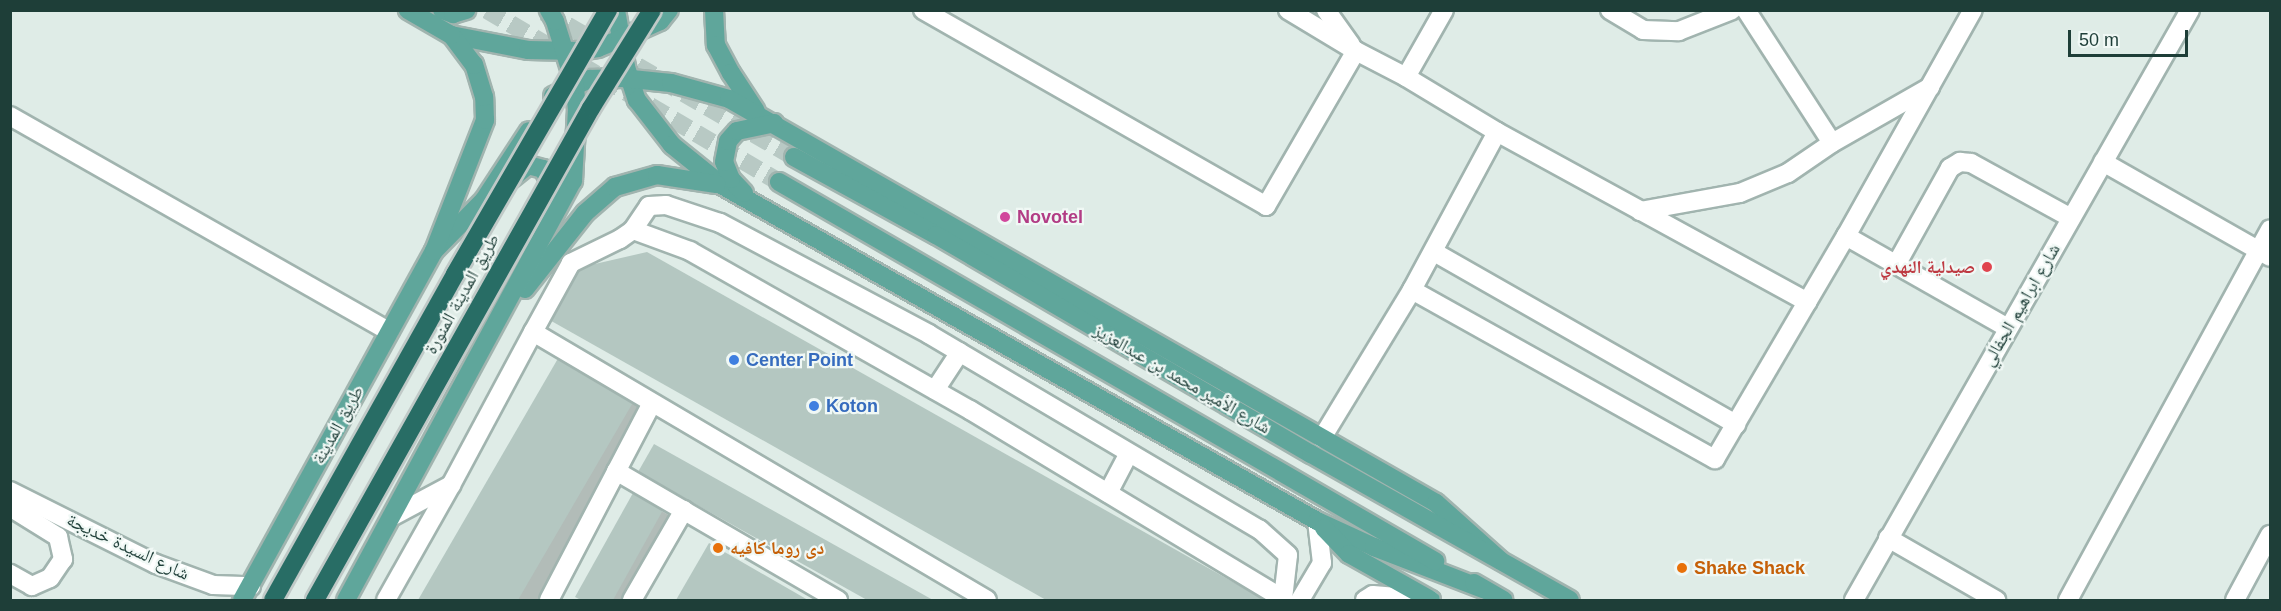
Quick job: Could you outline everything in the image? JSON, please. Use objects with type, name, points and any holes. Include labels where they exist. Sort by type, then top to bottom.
[{"type":"highway","name":"طريق المدينة المنورة","points":[[273,600],[455,274],[608,10]]},
{"type":"highway","name":"طريق المدينة المنورة","points":[[315,600],[591,108],[652,10]]},
{"type":"main road","points":[[408,10],[450,35],[506,47],[566,52],[598,48],[621,39],[660,21],[669,10]]},
{"type":"main road","points":[[442,10],[453,14],[466,10]]},
{"type":"main road","points":[[346,600],[500,321],[573,181],[578,110],[575,85],[566,52],[549,10]]},
{"type":"main road","points":[[616,10],[630,78],[637,100],[672,145],[723,186],[1317,521],[1374,547],[1483,589]]},
{"type":"main road","points":[[714,10],[716,45],[730,73],[766,119]]},
{"type":"main road","points":[[434,251],[484,120],[484,97],[474,65],[450,35]]},
{"type":"main road","points":[[484,200],[550,97],[575,85],[598,78],[630,78],[671,83],[729,99],[1437,503],[1500,561]]},
{"type":"main road","points":[[757,205],[731,179],[724,162],[728,141],[737,132],[766,119]]},
{"type":"main road","name":"شارع الأمير محمد بن عبدالعزيز","points":[[794,157],[936,235],[1301,448],[1570,600]]},
{"type":"main road","points":[[434,251],[484,200],[528,165],[543,170],[553,187],[543,237]]},
{"type":"main road","points":[[500,321],[585,213],[615,188],[657,175],[723,186]]},
{"type":"main road","name":"شارع الأمير محمد بن عبدالعزيز","points":[[779,182],[1503,600]]},
{"type":"main road","name":"طريق المدينة","points":[[247,593],[434,251]]},
{"type":"main road","points":[[1317,521],[1349,554],[1431,600]]},
{"type":"street","points":[[923,10],[946,16],[1266,206],[1356,51]]},
{"type":"street","points":[[1288,10],[1497,132],[1808,302]]},
{"type":"street","points":[[1326,10],[1356,51]]},
{"type":"street","points":[[1406,77],[1444,10]]},
{"type":"street","points":[[1610,10],[1643,30],[1679,31],[1732,10]]},
{"type":"street","points":[[1746,10],[1832,142]]},
{"type":"street","points":[[1412,290],[1715,459],[1846,236],[1973,10]]},
{"type":"street","name":"شارع ابراهيم الجفالي","points":[[1854,600],[2190,10]]},
{"type":"street","points":[[1640,211],[1740,193],[1788,173],[1832,142],[1930,87]]},
{"type":"street","points":[[10,116],[389,331]]},
{"type":"street","points":[[1322,438],[1434,252],[1497,132]]},
{"type":"street","points":[[1896,265],[1950,168],[1960,162],[1971,163],[2071,218]]},
{"type":"street","points":[[2103,162],[2265,254]]},
{"type":"street","points":[[386,600],[451,485],[570,263],[620,239],[633,230],[649,206],[666,205],[720,223],[960,352],[1260,530],[1288,555],[1288,600]]},
{"type":"street","points":[[633,230],[690,251],[935,390],[1288,600]]},
{"type":"street","points":[[2067,600],[2265,254],[2271,230]]},
{"type":"street","points":[[1846,236],[2008,328]]},
{"type":"street","points":[[1434,252],[1736,424]]},
{"type":"street","points":[[533,332],[987,600]]},
{"type":"street","points":[[935,390],[960,352]]},
{"type":"street","points":[[549,600],[652,403]]},
{"type":"street","points":[[1108,493],[1129,453]]},
{"type":"street","points":[[616,471],[838,600]]},
{"type":"street","points":[[393,516],[451,485]]},
{"type":"street","name":"شارع السيدة خديجة","points":[[10,491],[156,564],[213,585],[247,593]]},
{"type":"street","points":[[10,507],[58,537],[63,559],[50,578],[33,586],[10,574]]},
{"type":"street","points":[[632,600],[684,510]]},
{"type":"street","points":[[1288,600],[1322,563],[1317,521]]},
{"type":"street","points":[[2235,600],[2271,535]]},
{"type":"street","points":[[1888,538],[1996,600]]},
{"type":"street","points":[[10,586],[32,600]]},
{"type":"street","points":[[1365,600],[1373,595],[1431,600]]},
{"type":"building","points":[[647,252],[1265,600],[1046,600],[546,318],[573,269]]},
{"type":"building","points":[[560,355],[635,399],[518,600],[418,600]]},
{"type":"building","points":[[654,444],[933,600],[867,600],[638,472]]},
{"type":"building","points":[[633,493],[663,510],[613,600],[581,600],[575,597]]},
{"type":"building","points":[[709,543],[808,600],[676,600]]},
{"type":"tunnel","points":[[487,10],[779,182]]},
{"type":"tunnel","points":[[544,12],[794,157]]},
{"type":"place","name":"Novotel","points":[[1005,217]]},
{"type":"place","name":"صيدلية النهدي","points":[[1987,267]]},
{"type":"place","name":"Center Point","points":[[734,360]]},
{"type":"place","name":"Koton","points":[[814,406]]},
{"type":"place","name":"دى روما كافيه","points":[[718,548]]},
{"type":"place","name":"Shake Shack","points":[[1682,568]]}]
